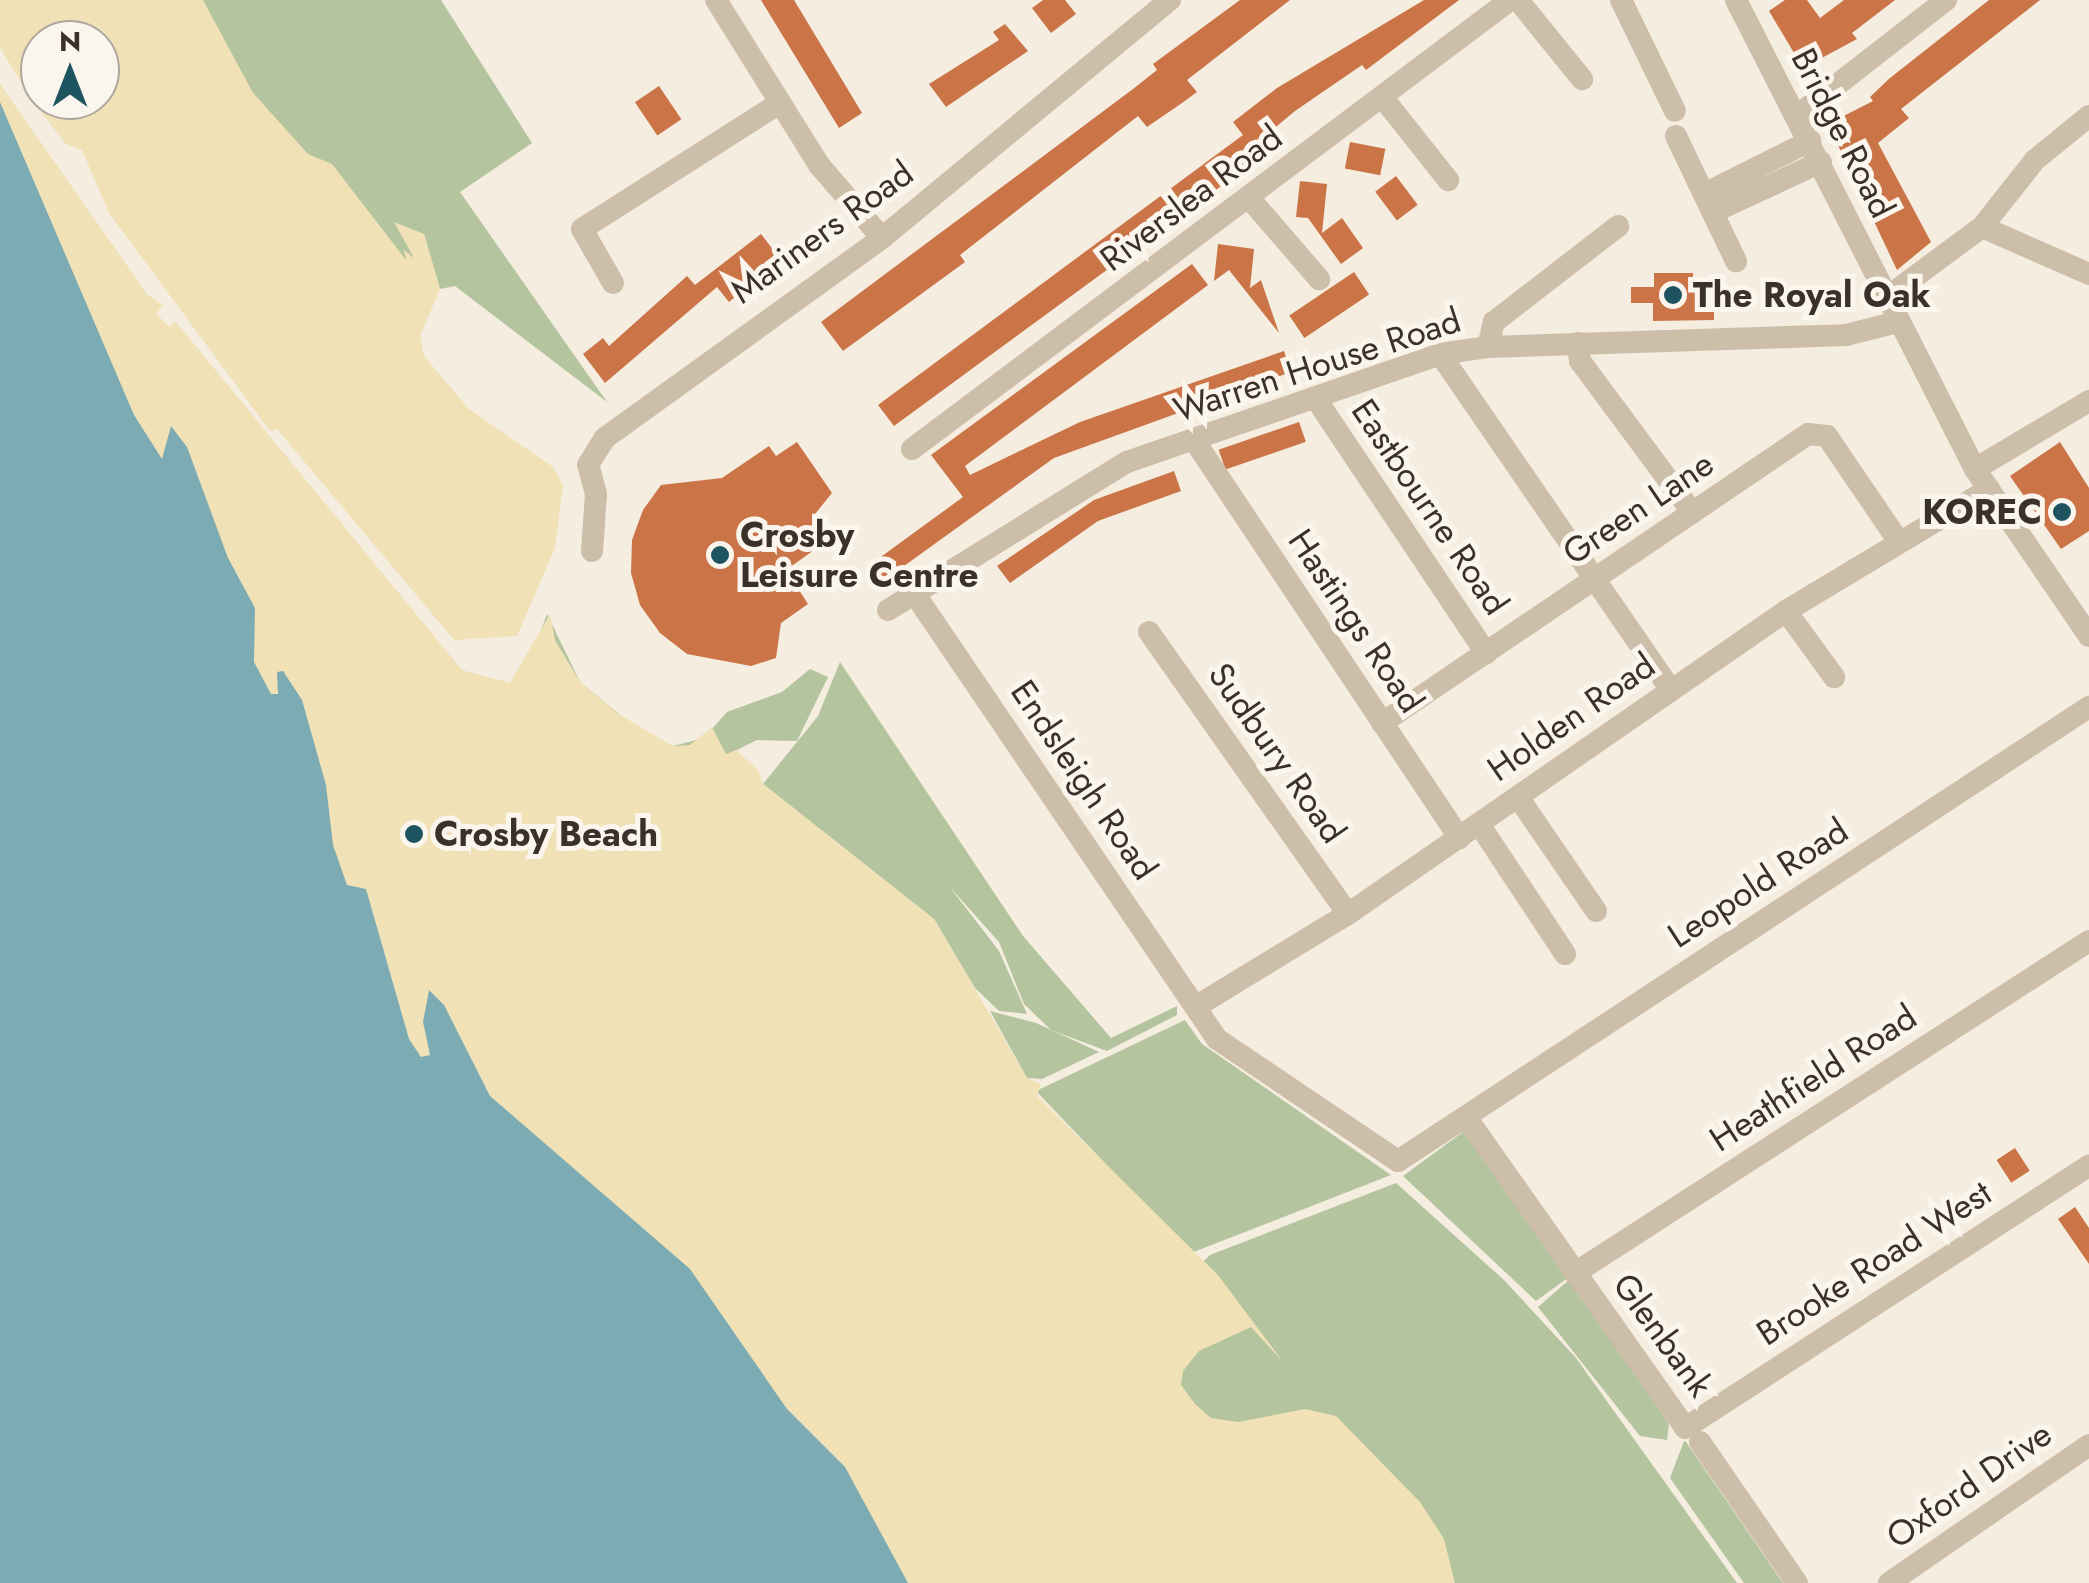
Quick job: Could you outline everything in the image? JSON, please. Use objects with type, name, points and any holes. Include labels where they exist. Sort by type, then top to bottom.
[{"type":"street","points":[[716,0],[818,165],[882,238]]},
{"type":"street","name":"Mariners Road","points":[[592,551],[596,494],[588,465],[605,438],[882,238],[1170,0]]},
{"type":"street","name":"Riverslea Road","points":[[912,448],[1250,199],[1510,0]]},
{"type":"street","points":[[1518,0],[1582,79]]},
{"type":"street","points":[[1622,0],[1675,110]]},
{"type":"street","name":"Bridge Road","points":[[1736,0],[1975,469],[2089,636]]},
{"type":"street","points":[[1797,116],[1946,0]]},
{"type":"street","points":[[1384,98],[1448,180]]},
{"type":"street","points":[[613,283],[582,229],[780,104]]},
{"type":"street","points":[[1886,298],[1982,227],[2035,160],[2089,116]]},
{"type":"street","points":[[1676,136],[1736,260]]},
{"type":"street","points":[[1709,203],[1815,152]]},
{"type":"street","points":[[1250,199],[1319,280]]},
{"type":"street","points":[[1488,347],[1494,322],[1618,226]]},
{"type":"street","points":[[1982,227],[2089,274]]},
{"type":"street","name":"Warren House Road","points":[[888,610],[1128,462],[1196,443],[1440,354],[1488,347],[1846,335],[1898,322]]},
{"type":"street","points":[[1578,343],[1580,361],[1693,513]]},
{"type":"street","points":[[1440,354],[1671,690]]},
{"type":"street","name":"Eastbourne Road","points":[[1316,399],[1486,653]]},
{"type":"street","points":[[1975,469],[2089,401]]},
{"type":"street","name":"Green Lane","points":[[1382,723],[1818,431],[1899,542]]},
{"type":"street","name":"Hastings Road","points":[[1196,443],[1459,838]]},
{"type":"street","name":"Holden Road","points":[[1197,1006],[1348,914],[1786,610],[1988,489]]},
{"type":"street","name":"Endsleigh Road","points":[[914,593],[1217,1040],[1398,1160]]},
{"type":"street","points":[[1786,610],[1834,677]]},
{"type":"street","name":"Sudbury Road","points":[[1149,632],[1348,914]]},
{"type":"street","name":"Leopold Road","points":[[1398,1160],[2089,707]]},
{"type":"street","points":[[1518,797],[1596,910]]},
{"type":"street","points":[[1479,824],[1565,954]]},
{"type":"street","name":"Heathfield Road","points":[[1575,1273],[2089,942]]},
{"type":"street","points":[[1466,1117],[1575,1273]]},
{"type":"street","name":"Brooke Road West","points":[[1699,1431],[2089,1166]]},
{"type":"street","name":"Glenbank","points":[[1575,1273],[1685,1428],[1699,1431]]},
{"type":"street","points":[[1699,1431],[1797,1583]]},
{"type":"street","name":"Oxford Drive","points":[[1889,1583],[2089,1445]]},
{"type":"green space","points":[[52,0],[441,0],[532,143],[460,192],[607,402],[455,286],[440,289],[424,234],[412,250],[416,261],[405,252],[426,276],[120,50],[120,20],[79,20]]},
{"type":"green space","points":[[547,614],[580,682],[632,725],[673,746],[704,738],[727,712],[782,692],[810,669],[828,677],[797,741],[757,740],[727,755],[714,807],[534,649]]},
{"type":"green space","points":[[840,662],[1023,936],[1111,1038],[1177,1006],[1177,1015],[1107,1051],[1051,1030],[1024,1004],[999,942],[949,886],[999,951],[1027,1014],[999,1011],[975,988],[934,919],[763,784],[818,716]]},
{"type":"green space","points":[[990,1011],[1036,1023],[1099,1052],[1042,1079],[1027,1078]]},
{"type":"green space","points":[[1185,1020],[1202,1044],[1391,1175],[1191,1253],[1036,1091]]},
{"type":"green space","points":[[1467,1129],[1569,1277],[1536,1301],[1403,1176]]},
{"type":"green space","points":[[1396,1183],[1504,1280],[1576,1358],[1737,1583],[1382,1583],[1249,1424],[1056,1407],[1210,1255]]},
{"type":"green space","points":[[1570,1279],[1669,1424],[1667,1440],[1640,1436],[1538,1307]]},
{"type":"green space","points":[[1684,1441],[1783,1583],[1744,1583],[1670,1478]]},
{"type":"sand","points":[[0,0],[203,0],[253,93],[308,154],[332,164],[406,260],[404,250],[414,258],[394,222],[424,234],[440,289],[420,336],[424,356],[469,409],[553,467],[563,485],[555,548],[517,636],[454,640],[277,429],[270,431],[109,213],[82,150],[66,144],[47,120],[120,120],[120,20],[20,20],[20,80],[0,48]]},
{"type":"sand","name":"Crosby Beach","points":[[0,84],[20,113],[20,120],[25,120],[147,294],[163,306],[156,313],[169,327],[176,322],[462,670],[510,683],[550,614],[555,640],[580,682],[618,714],[673,746],[690,745],[712,727],[726,754],[736,750],[758,770],[763,784],[934,919],[1027,1078],[1041,1084],[1037,1096],[1218,1275],[1283,1362],[1251,1327],[1199,1351],[1183,1371],[1181,1385],[1195,1404],[1211,1418],[1238,1422],[1305,1409],[1336,1416],[1420,1502],[1444,1539],[1455,1583],[0,1583]]},
{"type":"water","points":[[0,102],[134,415],[162,459],[171,426],[187,447],[228,558],[255,608],[254,662],[271,694],[278,694],[277,672],[283,671],[302,700],[326,785],[333,845],[347,885],[366,889],[409,1039],[421,1057],[430,1055],[423,1022],[429,990],[444,1005],[490,1096],[690,1269],[787,1409],[845,1467],[908,1583],[0,1583]]},
{"type":"building","points":[[761,0],[794,0],[862,113],[839,128]]},
{"type":"building","points":[[1043,0],[1065,0],[1076,14],[1051,33],[1032,8]]},
{"type":"building","points":[[1240,0],[1290,0],[1187,80],[1197,92],[1147,127],[1138,116],[960,255],[965,262],[843,351],[821,322],[1133,89],[1157,70],[1153,64]]},
{"type":"building","points":[[1424,0],[1459,0],[1366,70],[1362,65],[1295,111],[1247,151],[1253,161],[1224,184],[894,426],[878,405],[1243,135],[1233,122],[1277,88]]},
{"type":"building","points":[[1785,0],[1807,0],[1820,18],[1844,0],[1895,0],[1852,33],[1857,39],[1803,68],[1769,11]]},
{"type":"building","points":[[1989,0],[2040,0],[1901,109],[1909,118],[1878,143],[1931,242],[1897,270],[1828,124],[1873,101],[1870,97],[1890,78]]},
{"type":"building","points":[[1005,24],[1028,51],[946,107],[929,84],[999,40],[993,32]]},
{"type":"building","points":[[659,86],[681,119],[657,135],[635,102]]},
{"type":"building","points":[[1350,142],[1385,149],[1380,175],[1345,169]]},
{"type":"building","points":[[1396,176],[1418,205],[1397,220],[1375,192]]},
{"type":"building","points":[[1300,181],[1327,184],[1322,233],[1342,218],[1363,248],[1341,264],[1308,218],[1296,217]]},
{"type":"building","points":[[761,234],[777,255],[736,287],[740,293],[729,302],[717,287],[605,383],[583,354],[603,338],[609,346],[687,276],[695,285]]},
{"type":"building","points":[[1218,244],[1254,249],[1250,288],[1261,280],[1279,333],[1229,270],[1214,281]]},
{"type":"building","points":[[1192,264],[1208,285],[965,466],[970,475],[1080,422],[1284,351],[1291,372],[1054,458],[879,584],[867,567],[963,497],[931,455]]},
{"type":"building","points":[[1354,272],[1369,294],[1304,338],[1289,316]]},
{"type":"building","name":"The Royal Oak","points":[[1654,273],[1693,273],[1693,288],[1714,288],[1714,320],[1653,321],[1653,303],[1631,303],[1631,287],[1654,287]]},
{"type":"building","points":[[1299,422],[1306,442],[1225,470],[1219,450]]},
{"type":"building","name":"Crosby Leisure Centre","points":[[797,442],[832,493],[815,514],[831,538],[786,570],[808,604],[781,623],[776,658],[751,666],[687,654],[660,633],[640,605],[631,573],[632,540],[643,510],[661,485],[722,478],[769,446],[776,456]]},
{"type":"building","name":"KOREC","points":[[2060,442],[2089,488],[2089,531],[2061,549],[2010,476]]},
{"type":"building","points":[[1174,471],[1181,491],[1098,521],[1010,583],[997,566],[1094,500]]},
{"type":"building","points":[[2015,1148],[2030,1171],[2011,1183],[1997,1160]]},
{"type":"building","points":[[2075,1207],[2089,1228],[2089,1264],[2058,1219]]},
{"type":"place","name":"The Royal Oak","points":[[1673,295]]},
{"type":"place","name":"KOREC","points":[[2062,512]]},
{"type":"place","name":"Crosby Leisure Centre","points":[[720,555]]},
{"type":"place","name":"Crosby Beach","points":[[414,834]]}]
